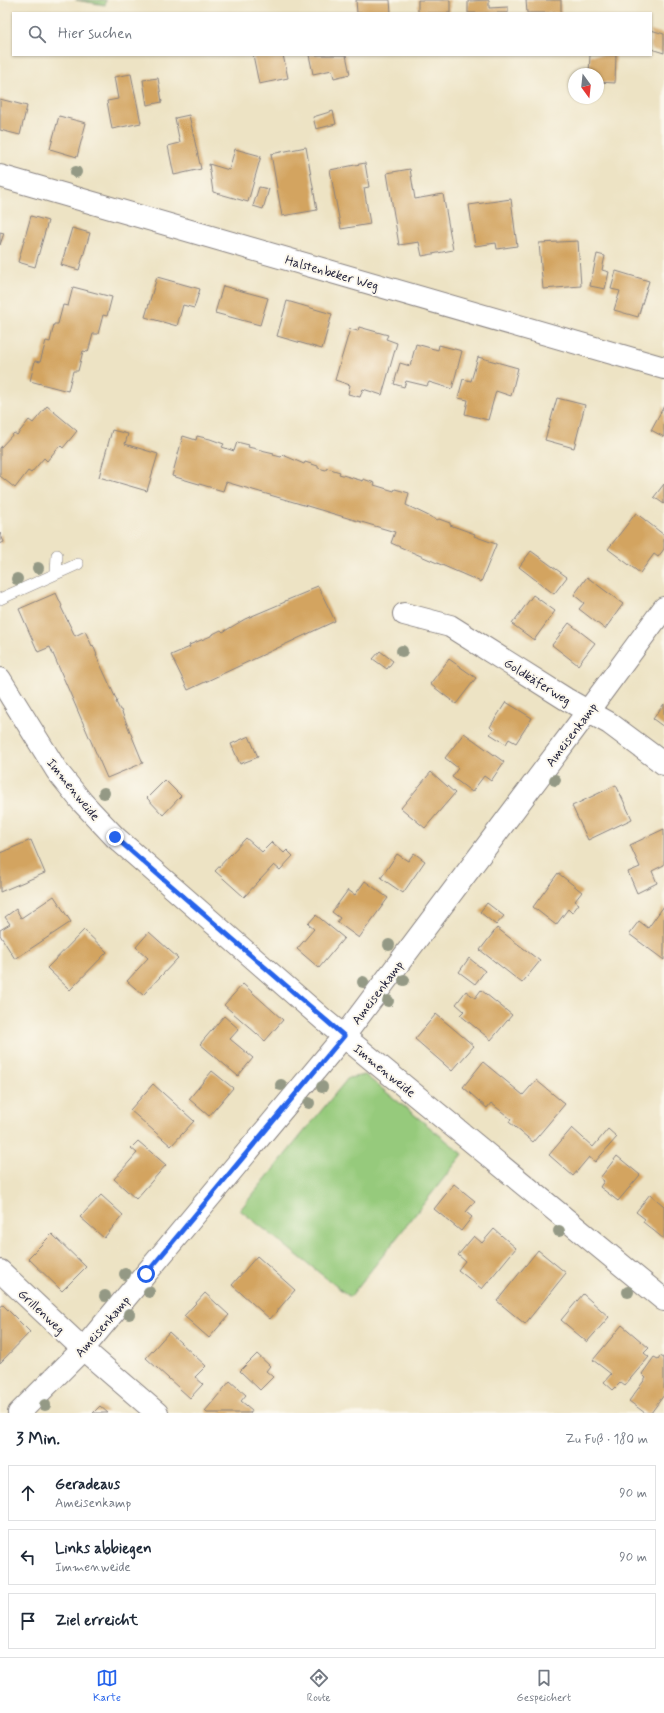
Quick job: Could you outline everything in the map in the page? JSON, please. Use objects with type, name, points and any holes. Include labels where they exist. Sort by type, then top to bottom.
[{"type":"street","name":"Halstenbeker Weg","points":[[0,176],[664,368]]},
{"type":"street","name":"Ameisenkamp","points":[[20,1413],[83,1349],[344,1036],[588,712],[664,608]]},
{"type":"street","name":"Goldkäferweg","points":[[404,614],[450,626],[588,712],[609,723],[664,764]]},
{"type":"street","name":"Immenweide","points":[[0,679],[57,770],[82,802],[115,837],[344,1036],[664,1300]]},
{"type":"street","name":"Grillenweg","points":[[0,1271],[83,1349],[157,1413]]},
{"type":"lane","points":[[56,573],[57,555]]},
{"type":"lane","points":[[0,599],[78,564]]},
{"type":"green space","points":[[76,0],[106,0],[105,5]]},
{"type":"green space","points":[[365,1075],[463,1154],[350,1297],[240,1210],[348,1078]]},
{"type":"building","points":[[356,0],[390,0],[391,12],[357,12]]},
{"type":"building","points":[[418,0],[450,0],[450,12],[418,12]]},
{"type":"building","points":[[489,0],[489,8],[508,7],[508,12],[468,12],[468,1]]},
{"type":"building","points":[[526,0],[561,0],[561,12],[527,12]]},
{"type":"building","points":[[652,30],[664,34],[664,53],[652,49]]},
{"type":"building","points":[[253,56],[283,56],[288,78],[259,84]]},
{"type":"building","points":[[309,56],[346,56],[350,74],[334,78],[332,70],[313,74]]},
{"type":"building","points":[[590,56],[616,56],[615,83],[604,82],[604,68],[589,68]]},
{"type":"building","points":[[131,74],[141,123],[112,129],[107,101],[118,99],[114,77]]},
{"type":"building","points":[[158,78],[162,102],[147,105],[143,80]]},
{"type":"building","points":[[0,99],[27,106],[20,135],[0,130]]},
{"type":"building","points":[[333,111],[336,124],[316,129],[313,117]]},
{"type":"building","points":[[189,115],[201,169],[174,175],[168,146],[180,143],[175,118]]},
{"type":"building","points":[[59,116],[86,123],[77,157],[50,149]]},
{"type":"building","points":[[306,147],[317,210],[282,216],[271,154]]},
{"type":"building","points":[[235,149],[261,156],[248,202],[213,192],[209,164],[229,170]]},
{"type":"building","points":[[365,163],[369,187],[364,188],[370,224],[341,229],[330,170]]},
{"type":"building","points":[[410,169],[415,199],[443,194],[453,250],[422,256],[419,242],[399,245],[387,173]]},
{"type":"building","points":[[259,187],[269,189],[263,209],[253,206]]},
{"type":"building","points":[[511,199],[517,246],[497,249],[496,243],[475,246],[469,205]]},
{"type":"building","points":[[31,216],[48,221],[35,267],[18,262]]},
{"type":"building","points":[[72,228],[90,233],[79,270],[61,265]]},
{"type":"building","points":[[0,232],[4,233],[0,245]]},
{"type":"building","points":[[578,241],[581,286],[543,289],[539,243]]},
{"type":"building","points":[[597,254],[605,256],[602,270],[609,272],[605,289],[590,286]]},
{"type":"building","points":[[616,271],[649,281],[638,317],[614,310],[620,291],[611,289]]},
{"type":"building","points":[[157,277],[200,289],[194,308],[183,305],[177,326],[145,317]]},
{"type":"building","points":[[223,286],[268,298],[260,325],[215,313]]},
{"type":"building","points":[[73,287],[112,297],[107,316],[103,315],[98,334],[93,334],[88,352],[83,351],[78,371],[73,371],[68,391],[30,381],[35,361],[40,362],[46,341],[50,342],[54,324],[58,324],[63,305],[68,306]]},
{"type":"building","points":[[287,301],[332,314],[322,349],[277,336]]},
{"type":"building","points":[[359,327],[388,335],[386,339],[397,343],[382,395],[363,389],[360,397],[348,394],[350,385],[335,380],[350,329],[358,331]]},
{"type":"building","points":[[416,344],[438,350],[439,345],[462,351],[452,389],[429,382],[427,386],[406,381],[404,387],[394,384],[400,363],[410,366]]},
{"type":"building","points":[[478,357],[518,368],[511,396],[496,391],[488,420],[465,414],[468,400],[458,398],[463,379],[471,381]]},
{"type":"building","points":[[557,398],[585,405],[574,448],[545,440]]},
{"type":"building","points":[[47,406],[77,431],[63,448],[60,445],[47,461],[44,458],[31,473],[28,471],[15,488],[0,476],[0,448],[14,433],[17,435],[29,420],[33,423]]},
{"type":"building","points":[[664,406],[664,437],[651,430]]},
{"type":"building","points":[[112,430],[128,434],[125,444],[158,454],[147,491],[99,477]]},
{"type":"building","points":[[183,436],[196,440],[197,436],[210,439],[224,444],[222,447],[234,451],[237,442],[249,445],[248,447],[274,453],[273,455],[281,457],[283,455],[304,464],[305,462],[326,470],[327,468],[340,472],[339,474],[375,483],[374,485],[394,491],[395,489],[409,493],[406,505],[437,520],[439,519],[450,523],[450,525],[475,534],[474,536],[496,544],[481,582],[391,543],[395,532],[226,482],[223,491],[172,476]]},
{"type":"building","points":[[664,484],[664,504],[654,497]]},
{"type":"building","points":[[636,513],[664,535],[664,549],[658,557],[654,554],[640,573],[608,549]]},
{"type":"building","points":[[0,533],[4,542],[0,544]]},
{"type":"building","points":[[531,551],[567,577],[554,594],[519,567]]},
{"type":"building","points":[[587,577],[623,604],[605,629],[579,609],[584,603],[574,595]]},
{"type":"building","points":[[318,586],[335,621],[188,690],[171,655],[190,647],[189,645],[221,630],[223,632],[245,619]]},
{"type":"building","points":[[56,593],[75,636],[85,631],[92,646],[93,645],[143,763],[107,778],[50,647],[38,652],[19,609]]},
{"type":"building","points":[[533,595],[555,611],[534,640],[512,624]]},
{"type":"building","points":[[569,623],[595,643],[578,665],[552,645]]},
{"type":"building","points":[[380,651],[393,661],[387,669],[373,659]]},
{"type":"building","points":[[449,659],[476,678],[456,704],[430,684]]},
{"type":"building","points":[[506,702],[532,718],[516,743],[509,739],[506,744],[490,734],[493,730],[490,727]]},
{"type":"building","points":[[664,704],[664,727],[653,719]]},
{"type":"building","points":[[464,733],[504,762],[491,781],[484,776],[472,792],[452,777],[458,768],[445,758]]},
{"type":"building","points":[[249,736],[258,757],[240,764],[231,744]]},
{"type":"building","points":[[431,772],[455,793],[425,828],[401,808]]},
{"type":"building","points":[[165,780],[181,796],[163,815],[147,798]]},
{"type":"building","points":[[616,785],[632,819],[588,840],[572,806]]},
{"type":"building","points":[[664,829],[664,865],[652,871],[657,883],[637,893],[628,872],[640,867],[630,845]]},
{"type":"building","points":[[246,838],[262,852],[272,842],[284,853],[287,850],[293,856],[280,870],[274,865],[244,897],[215,871]]},
{"type":"building","points":[[31,840],[45,873],[0,892],[0,853]]},
{"type":"building","points":[[414,853],[425,861],[403,893],[381,878],[397,854],[408,861]]},
{"type":"building","points":[[558,873],[582,892],[575,901],[579,904],[572,913],[568,909],[556,925],[533,907]]},
{"type":"building","points":[[365,881],[388,898],[359,938],[337,922],[340,918],[332,912],[348,890],[355,895]]},
{"type":"building","points":[[54,896],[71,922],[15,959],[0,935],[0,930],[10,924],[5,917],[16,909],[21,918]]},
{"type":"building","points":[[487,903],[504,916],[496,925],[480,912]]},
{"type":"building","points":[[664,906],[664,960],[629,934],[639,921],[648,928]]},
{"type":"building","points":[[316,915],[344,938],[319,968],[297,949],[314,929],[308,924]]},
{"type":"building","points":[[497,928],[540,961],[522,983],[480,950]]},
{"type":"building","points":[[84,930],[107,952],[70,990],[47,968]]},
{"type":"building","points":[[149,932],[178,958],[143,995],[127,981],[148,958],[136,947]]},
{"type":"building","points":[[469,958],[485,971],[475,984],[459,972]]},
{"type":"building","points":[[243,984],[283,1020],[265,1041],[224,1005]]},
{"type":"building","points":[[481,990],[512,1015],[491,1040],[460,1015],[464,1011],[456,1004],[466,991],[475,998]]},
{"type":"building","points":[[436,1014],[474,1046],[452,1071],[415,1039]]},
{"type":"building","points":[[224,1016],[239,1029],[230,1039],[253,1058],[238,1076],[200,1044]]},
{"type":"building","points":[[483,1062],[523,1095],[536,1080],[565,1104],[533,1142],[509,1122],[511,1119],[491,1103],[487,1108],[463,1087]]},
{"type":"building","points":[[212,1071],[233,1088],[209,1116],[189,1099]]},
{"type":"building","points":[[153,1084],[194,1121],[171,1146],[130,1110]]},
{"type":"building","points":[[572,1128],[593,1147],[608,1129],[617,1137],[595,1162],[589,1157],[573,1176],[549,1155]]},
{"type":"building","points":[[138,1141],[166,1165],[136,1199],[114,1179],[137,1153],[131,1148]]},
{"type":"building","points":[[617,1156],[640,1175],[618,1201],[600,1187],[604,1181],[600,1178]]},
{"type":"building","points":[[454,1184],[475,1201],[466,1212],[472,1217],[461,1231],[434,1209]]},
{"type":"building","points":[[650,1194],[664,1206],[664,1239],[643,1222],[645,1219],[636,1212]]},
{"type":"building","points":[[101,1195],[123,1215],[104,1238],[80,1217]]},
{"type":"building","points":[[494,1229],[516,1248],[482,1289],[458,1270],[465,1261],[458,1255],[474,1236],[482,1243]]},
{"type":"building","points":[[52,1234],[86,1267],[62,1291],[28,1258]]},
{"type":"building","points":[[538,1250],[566,1273],[525,1324],[497,1301]]},
{"type":"building","points":[[257,1256],[295,1290],[270,1319],[232,1285]]},
{"type":"building","points":[[205,1293],[229,1315],[209,1338],[184,1316]]},
{"type":"building","points":[[583,1294],[609,1317],[587,1342],[561,1320]]},
{"type":"building","points":[[3,1305],[30,1332],[0,1363],[0,1307]]},
{"type":"building","points":[[622,1325],[649,1348],[644,1353],[649,1357],[625,1385],[621,1382],[613,1390],[604,1382],[611,1374],[593,1360]]},
{"type":"building","points":[[169,1332],[206,1366],[195,1377],[203,1384],[190,1398],[146,1358]]},
{"type":"building","points":[[257,1354],[270,1366],[266,1371],[273,1377],[260,1390],[240,1371]]},
{"type":"building","points":[[660,1356],[664,1358],[664,1395],[651,1413],[645,1413],[629,1401],[646,1378],[642,1374],[654,1357],[658,1359]]},
{"type":"building","points":[[230,1381],[246,1395],[241,1401],[252,1410],[250,1413],[207,1413],[205,1411]]},
{"type":"building","points":[[100,1406],[108,1413],[93,1413]]},
{"type":"route","points":[[115,837],[344,1036],[146,1274]]}]
